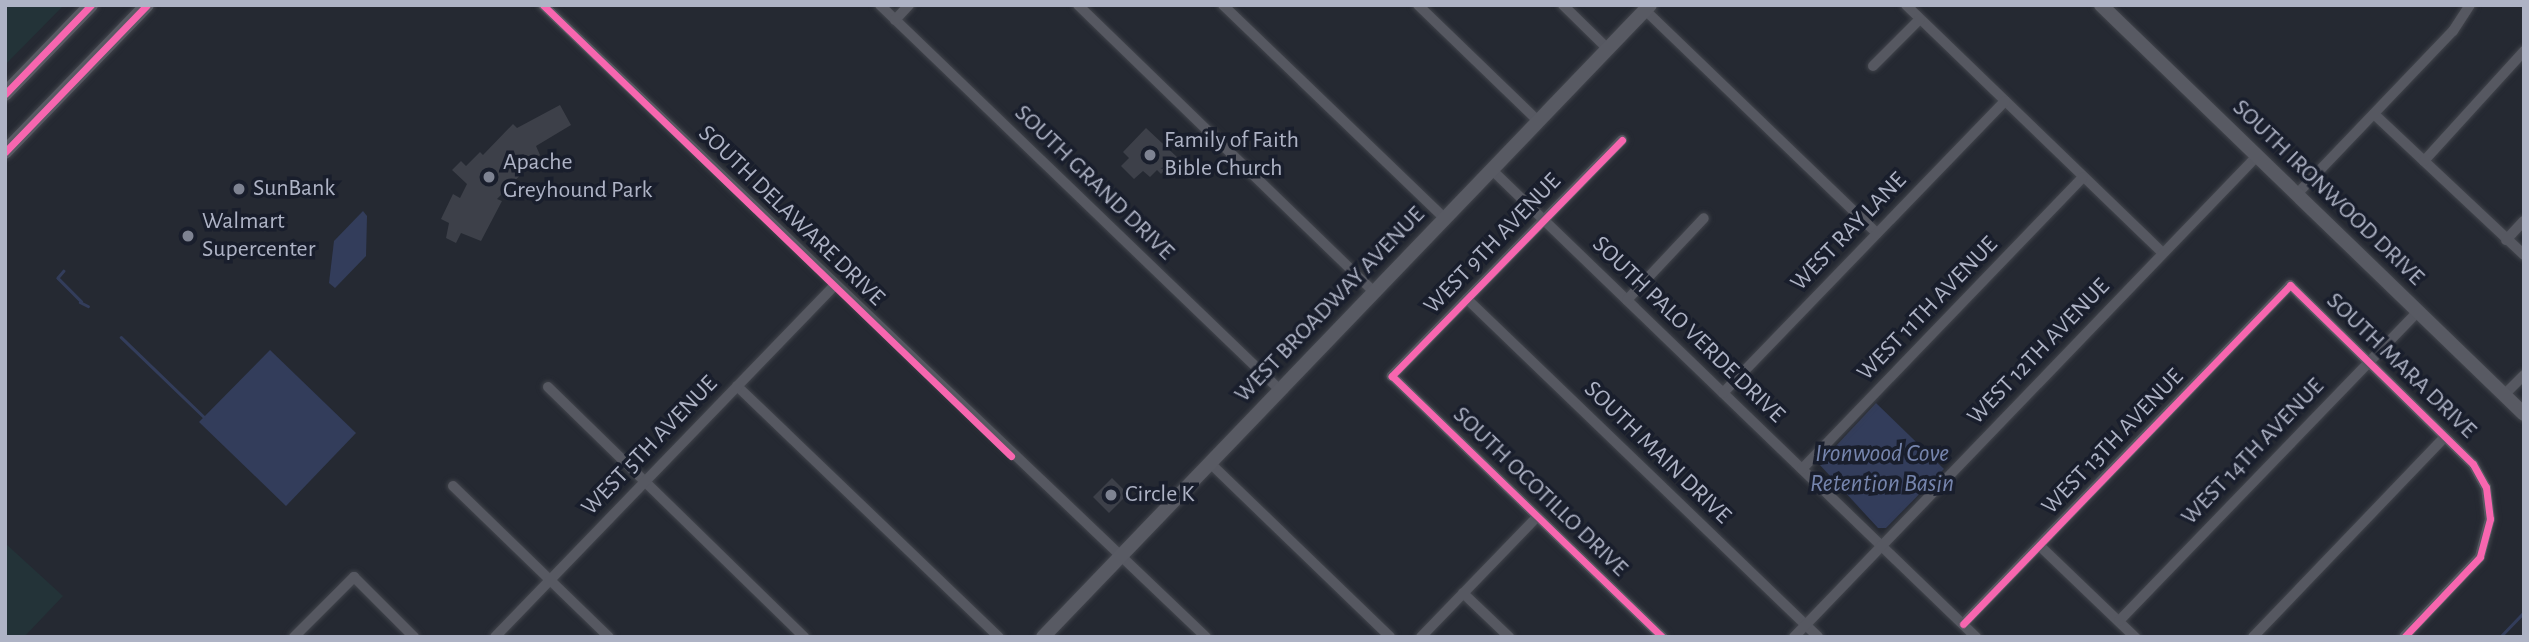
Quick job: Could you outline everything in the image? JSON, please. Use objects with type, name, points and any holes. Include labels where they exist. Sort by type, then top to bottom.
[{"type":"main road","points":[[5,94],[91,5]]},
{"type":"main road","points":[[5,152],[147,5]]},
{"type":"main road","name":"SOUTH IRONWOOD DRIVE","points":[[2101,5],[2524,414]]},
{"type":"main road","name":"WEST BROADWAY AVENUE","points":[[1042,637],[1647,8]]},
{"type":"street","name":"SOUTH DELAWARE DRIVE","points":[[543,5],[1118,558],[1206,637]]},
{"type":"street","name":"SOUTH GRAND DRIVE","points":[[880,5],[1280,390]]},
{"type":"street","points":[[895,20],[909,5]]},
{"type":"street","points":[[1078,5],[1374,292]]},
{"type":"street","points":[[1223,5],[1445,219]]},
{"type":"street","points":[[1418,5],[1538,121]]},
{"type":"street","points":[[1563,5],[1608,49]]},
{"type":"street","points":[[1906,5],[2163,253]]},
{"type":"street","points":[[2297,194],[2374,114],[2470,5]]},
{"type":"street","points":[[1647,8],[1878,233]]},
{"type":"street","points":[[1873,66],[1920,19]]},
{"type":"street","points":[[2424,161],[2524,51]]},
{"type":"street","name":"WEST RAY LANE","points":[[1723,393],[2005,101]]},
{"type":"street","points":[[2374,114],[2524,255]]},
{"type":"street","name":"WEST 9TH AVENUE","points":[[1392,376],[1622,140]]},
{"type":"street","name":"WEST 12TH AVENUE","points":[[1794,637],[2257,156]]},
{"type":"street","name":"SOUTH PALO VERDE DRIVE","points":[[1492,170],[1976,637]]},
{"type":"street","name":"WEST 11TH AVENUE","points":[[1802,469],[2083,177]]},
{"type":"street","points":[[1627,300],[1704,218]]},
{"type":"street","points":[[2506,240],[2524,221]]},
{"type":"street","name":"WEST 5TH AVENUE","points":[[495,637],[835,285]]},
{"type":"street","name":"SOUTH MARA DRIVE","points":[[2290,285],[2473,464],[2486,487],[2490,519],[2480,557],[2404,637]]},
{"type":"street","name":"WEST 13TH AVENUE","points":[[1964,624],[2290,285]]},
{"type":"street","name":"SOUTH MAIN DRIVE","points":[[1467,299],[1818,637]]},
{"type":"street","name":"WEST 14TH AVENUE","points":[[2119,621],[2418,311]]},
{"type":"street","points":[[2504,395],[2524,375]]},
{"type":"street","name":"SOUTH OCOTILLO DRIVE","points":[[1392,376],[1662,637]]},
{"type":"street","points":[[737,386],[999,637]]},
{"type":"street","points":[[548,387],[804,637]]},
{"type":"street","points":[[2253,637],[2445,437]]},
{"type":"street","points":[[1210,463],[1390,637]]},
{"type":"street","points":[[453,486],[609,637]]},
{"type":"street","points":[[1421,637],[1538,517]]},
{"type":"street","points":[[2040,545],[2135,637]]},
{"type":"street","points":[[295,637],[354,577],[414,637]]},
{"type":"street","points":[[1463,593],[1509,637]]},
{"type":"shaded area","points":[[5,5],[63,6],[5,65]]},
{"type":"shaded area","points":[[5,543],[63,596],[24,637],[5,637]]},
{"type":"water","points":[[363,211],[367,216],[366,256],[335,288],[329,283],[334,241]]},
{"type":"water","points":[[270,350],[356,433],[286,506],[199,422]]},
{"type":"water","name":"Ironwood Cove Retention Basin","points":[[1876,403],[1944,469],[1886,528],[1878,528],[1819,464]]},
{"type":"building","name":"Apache Greyhound Park","points":[[560,105],[571,125],[536,146],[540,155],[497,199],[502,201],[481,241],[461,233],[456,243],[446,238],[449,223],[441,219],[453,194],[460,198],[467,184],[452,170],[461,161],[466,166],[480,152],[483,155],[513,124],[517,128]]},
{"type":"building","name":"Family of Faith Bible Church","points":[[1146,128],[1177,157],[1161,174],[1157,170],[1150,177],[1143,171],[1134,179],[1121,166],[1129,158],[1123,152]]},
{"type":"building","name":"Circle K","points":[[1112,478],[1128,494],[1109,513],[1093,497]]},
{"type":"waterway","points":[[64,271],[58,278],[81,301]]},
{"type":"waterway","points":[[80,302],[88,306]]},
{"type":"waterway","points":[[121,337],[204,417]]},
{"type":"waterway","points":[[2500,637],[2524,612]]},
{"type":"cycle path","points":[[5,94],[91,5]]},
{"type":"cycle path","points":[[5,152],[147,5]]},
{"type":"cycle path","points":[[543,5],[1011,456]]},
{"type":"cycle path","points":[[1622,140],[1392,376],[1662,637]]},
{"type":"cycle path","points":[[1963,624],[2290,285],[2473,464],[2486,487],[2490,519],[2480,557],[2404,637]]},
{"type":"place","name":"Family of Faith Bible Church","points":[[1150,155]]},
{"type":"place","name":"Apache Greyhound Park","points":[[489,177]]},
{"type":"place","name":"SunBank","points":[[239,189]]},
{"type":"place","name":"Walmart Supercenter","points":[[188,236]]},
{"type":"place","name":"Circle K","points":[[1111,495]]}]
